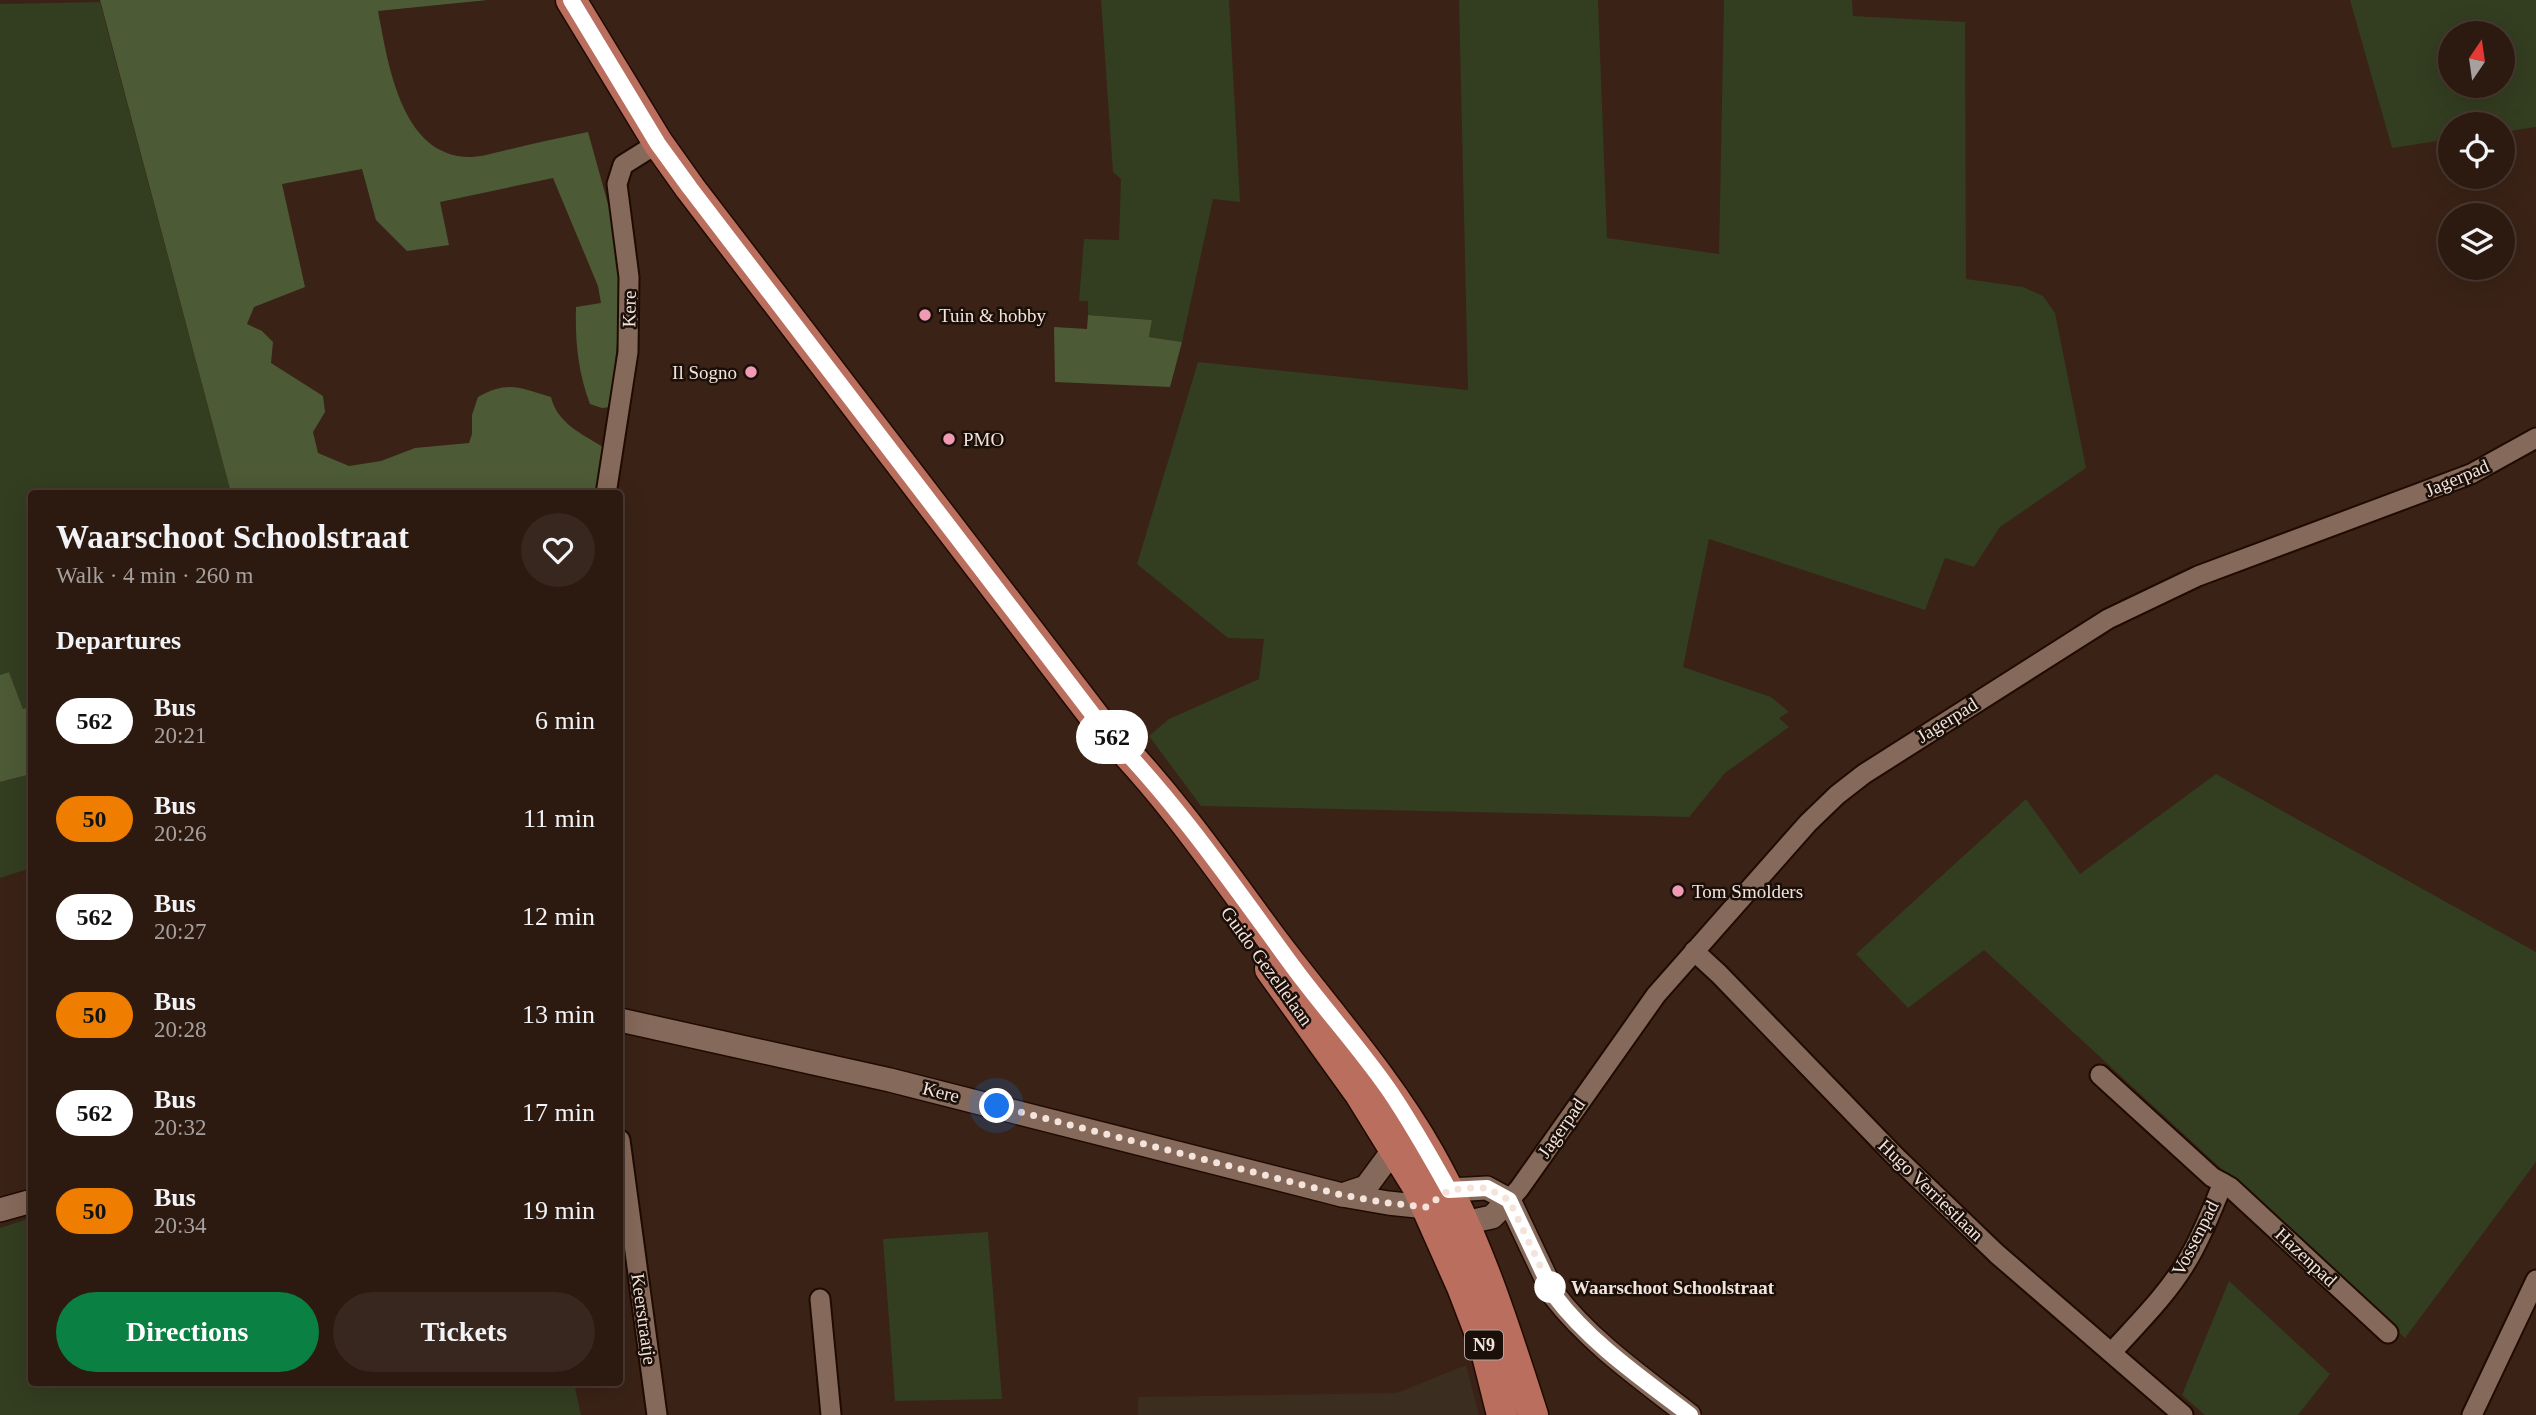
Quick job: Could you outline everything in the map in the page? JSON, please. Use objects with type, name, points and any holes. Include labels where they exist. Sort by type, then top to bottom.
[{"type":"main road","name":"N9","points":[[572,0],[658,144]]},
{"type":"main road","name":"Guido Gezellelaan","points":[[658,144],[1103,728],[1114,755],[1222,888],[1301,994],[1412,1177],[1438,1198]]},
{"type":"main road","name":"Guido Gezellelaan","points":[[1301,994],[1389,1089],[1438,1198]]},
{"type":"main road","name":"N9","points":[[1438,1198],[1464,1223],[1483,1265],[1533,1415]]},
{"type":"main road","name":"N9","points":[[1438,1198],[1462,1287],[1485,1347],[1502,1415]]},
{"type":"street","name":"Kere","points":[[607,490],[628,352],[629,277],[617,184],[624,165],[658,144]]},
{"type":"street","name":"Jagerpad","points":[[1509,1200],[1635,1024],[1694,951],[1808,822],[1837,794],[1954,715],[2108,619],[2198,576],[2470,474],[2536,438]]},
{"type":"street","name":"Hugo Verriestlaan","points":[[1694,951],[1941,1201],[1997,1254],[2183,1415]]},
{"type":"street","name":"Kere","points":[[623,1021],[890,1080],[1342,1195],[1388,1203],[1438,1198],[1487,1188],[1509,1200]]},
{"type":"street","name":"Vossenpad","points":[[2100,1074],[2212,1177],[2223,1182],[2189,1259],[2163,1294],[2112,1352]]},
{"type":"street","points":[[1342,1195],[1366,1187],[1394,1149]]},
{"type":"street","name":"Keerstraatje","points":[[623,1162],[657,1415]]},
{"type":"street","name":"Hazenpad","points":[[2223,1182],[2388,1333]]},
{"type":"street","points":[[1464,1223],[1492,1216],[1509,1200],[1554,1295],[1563,1307],[1613,1356],[1689,1415]]},
{"type":"street","points":[[0,1210],[28,1202]]},
{"type":"street","points":[[2472,1415],[2536,1280]]},
{"type":"street","points":[[820,1299],[831,1415]]},
{"type":"shaded area","points":[[1466,1365],[1479,1415],[1138,1415],[1138,1397],[1397,1393]]},
{"type":"green space","points":[[100,0],[488,0],[378,11],[393,80],[413,125],[428,142],[447,153],[479,156],[588,132],[618,240],[620,310],[611,407],[602,408],[590,404],[583,380],[577,345],[576,307],[601,303],[598,286],[553,178],[440,202],[449,245],[407,251],[376,220],[362,169],[282,184],[305,287],[254,307],[247,324],[262,331],[273,342],[271,363],[323,396],[325,412],[313,432],[318,453],[349,466],[381,461],[415,448],[469,443],[472,415],[478,397],[498,389],[514,387],[551,397],[565,421],[603,447],[596,490],[230,490]]},
{"type":"green space","points":[[1101,0],[1229,0],[1240,202],[1213,199],[1182,342],[1149,337],[1152,320],[1088,315],[1088,301],[1079,301],[1084,239],[1119,240],[1121,179],[1113,172]]},
{"type":"green space","points":[[1459,0],[1598,0],[1607,238],[1719,254],[1724,0],[1852,0],[1853,16],[1965,22],[1966,279],[2023,287],[2043,296],[2055,313],[2086,468],[2000,527],[1974,567],[1945,558],[1925,610],[1709,539],[1683,667],[1771,697],[1789,712],[1779,718],[1789,727],[1725,773],[1689,817],[1201,806],[1149,736],[1169,719],[1259,679],[1264,639],[1228,638],[1137,564],[1198,362],[1468,390]]},
{"type":"green space","points":[[2350,0],[2536,0],[2536,127],[2515,130],[2515,112],[2438,112],[2438,141],[2392,148]]},
{"type":"green space","points":[[100,2],[230,490],[28,490],[28,707],[23,709],[9,672],[0,675],[0,4]]},
{"type":"green space","points":[[1088,315],[1152,320],[1149,337],[1182,342],[1170,387],[1055,382],[1054,327],[1087,329]]},
{"type":"green space","points":[[9,672],[23,709],[28,707],[28,775],[0,782],[0,675]]},
{"type":"green space","points":[[2216,774],[2536,952],[2536,1162],[2405,1338],[1984,950],[1908,1008],[1856,954],[2026,799],[2080,874]]},
{"type":"green space","points":[[28,775],[28,869],[0,878],[0,782]]},
{"type":"green space","points":[[28,1219],[28,1386],[575,1386],[581,1415],[0,1415],[0,1228]]},
{"type":"green space","points":[[988,1232],[1002,1399],[895,1401],[883,1239]]},
{"type":"green space","points":[[2229,1281],[2330,1374],[2298,1415],[2205,1415],[2182,1395]]},
{"type":"bus line","name":"562","points":[[571,0],[658,144],[690,188],[1103,728],[1190,828],[1318,1000],[1389,1089],[1449,1190],[1487,1188],[1509,1200],[1554,1295],[1563,1307],[1613,1356],[1690,1415]]},
{"type":"place","name":"Tuin & hobby","points":[[925,315]]},
{"type":"place","name":"Il Sogno","points":[[751,372]]},
{"type":"place","name":"PMO","points":[[949,439]]},
{"type":"place","name":"Tom Smolders","points":[[1678,891]]},
{"type":"place","name":"Waarschoot Schoolstraat","points":[[1550,1287]]},
{"type":"route","points":[[997,1106],[1342,1195],[1388,1203],[1426,1207],[1449,1190],[1487,1188],[1509,1200],[1554,1295],[1550,1287]]}]
